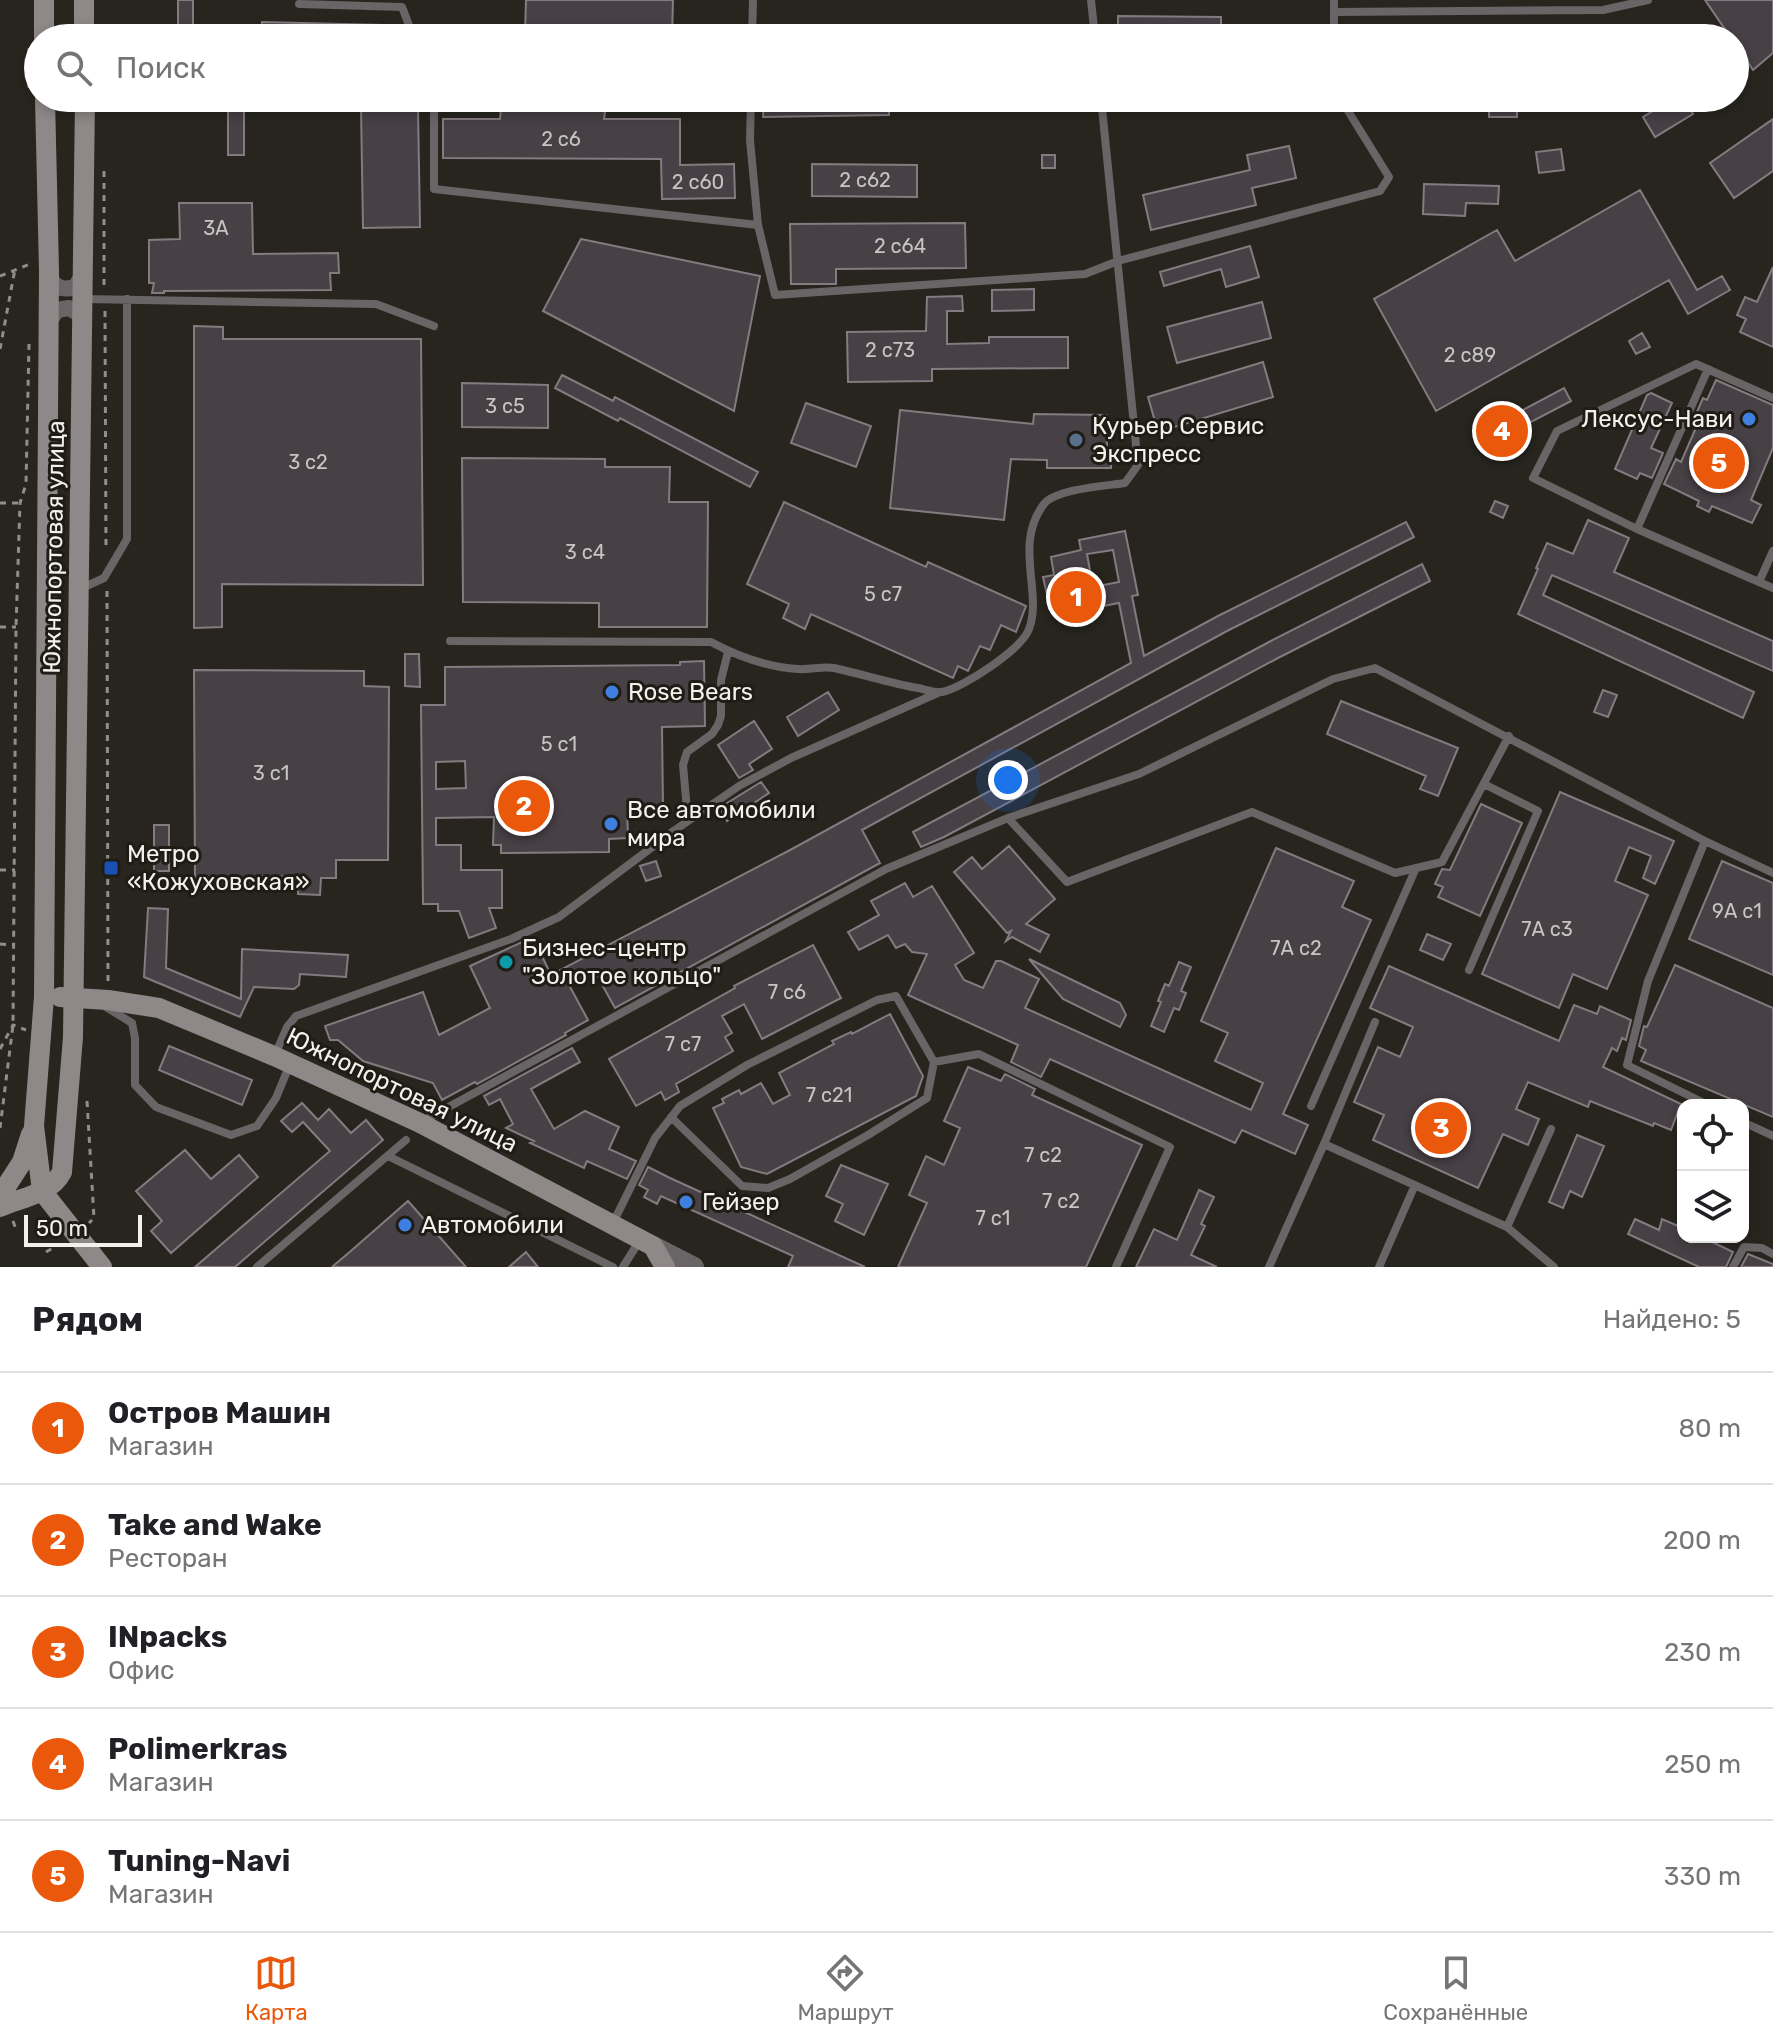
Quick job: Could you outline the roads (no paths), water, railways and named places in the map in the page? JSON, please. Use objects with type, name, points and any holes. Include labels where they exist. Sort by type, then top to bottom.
[{"type":"main road","points":[[40,24],[44,0]]},
{"type":"main road","points":[[84,0],[84,24]]},
{"type":"main road","name":"Южнопортовая улица","points":[[37,112],[40,267],[48,325],[44,997],[34,1126],[42,1191],[58,1181],[62,1172],[74,997],[83,326],[94,299],[84,272],[85,112]]},
{"type":"main road","name":"Южнопортовая улица","points":[[44,997],[108,1000],[159,1008],[420,1123],[647,1242]]},
{"type":"main road","points":[[0,1196],[22,1162],[34,1126]]},
{"type":"main road","points":[[0,1207],[42,1191],[102,1267]]},
{"type":"main road","points":[[647,1242],[665,1267]]},
{"type":"street","points":[[40,267],[53,283],[63,289],[75,287],[84,272]]},
{"type":"street","points":[[48,325],[52,314],[69,308],[79,314],[83,326]]},
{"type":"street","name":"Южнопортовая улица","points":[[647,1242],[694,1267]]},
{"type":"lane","points":[[752,24],[753,0]]},
{"type":"lane","points":[[1091,0],[1094,24]]},
{"type":"lane","points":[[1334,0],[1334,24]]},
{"type":"lane","points":[[1334,12],[1603,10],[1648,0]]},
{"type":"lane","points":[[299,4],[402,3],[409,24]]},
{"type":"lane","points":[[434,112],[434,189],[758,225]]},
{"type":"lane","points":[[751,112],[750,140],[758,225],[775,295],[1085,274],[1118,261],[1380,191],[1389,177],[1349,112]]},
{"type":"lane","points":[[74,997],[106,1007],[132,1023],[135,1085],[156,1107],[231,1135],[257,1126],[276,1098],[287,1027],[296,1016],[511,939],[559,917],[739,786],[791,758],[971,678],[1023,642],[1033,612],[1028,561],[1034,522],[1045,503],[1055,495],[1125,483],[1138,465],[1102,112]]},
{"type":"lane","points":[[94,299],[376,304],[434,326]]},
{"type":"lane","points":[[80,589],[104,578],[127,539],[127,299]]},
{"type":"lane","points":[[1773,398],[1696,364],[1557,431],[1533,478],[1637,529],[1773,588]]},
{"type":"lane","points":[[1637,529],[1708,369]]},
{"type":"lane","points":[[1759,582],[1773,551]]},
{"type":"lane","points":[[450,641],[711,642],[728,652],[762,663],[799,670],[831,668],[941,692]]},
{"type":"lane","points":[[688,821],[683,765],[687,752],[712,734],[718,725],[721,680],[728,652]]},
{"type":"lane","points":[[420,1123],[886,869],[1008,818],[1139,774],[1333,679],[1375,668],[1705,841],[1773,873]]},
{"type":"lane","points":[[1008,818],[1067,882],[1252,812],[1395,873],[1442,862],[1509,736]]},
{"type":"lane","points":[[1469,970],[1538,811],[1484,784]]},
{"type":"lane","points":[[1696,1099],[1627,1065],[1648,981],[1705,841]]},
{"type":"lane","points":[[1311,1106],[1416,868]]},
{"type":"lane","points":[[612,1224],[655,1138],[671,1117],[680,1106],[747,1065],[877,1000],[896,996],[934,1062],[927,1098],[855,1143],[768,1188],[742,1186],[671,1117]]},
{"type":"lane","points":[[1269,1267],[1375,1022]]},
{"type":"lane","points":[[934,1062],[979,1054],[1170,1147],[1116,1267]]},
{"type":"lane","points":[[1749,1125],[1773,1136]]},
{"type":"lane","points":[[1507,1227],[1551,1129]]},
{"type":"lane","points":[[257,1267],[406,1140]]},
{"type":"lane","points":[[1324,1144],[1507,1227],[1554,1267]]},
{"type":"lane","points":[[388,1156],[613,1267]]},
{"type":"lane","points":[[1379,1267],[1415,1185]]},
{"type":"lane","points":[[623,1267],[647,1242]]},
{"type":"lane","points":[[1733,1267],[1744,1247],[1762,1248],[1773,1254]]},
{"type":"place","name":"Лексус-Нави","points":[[1749,419]]},
{"type":"place","name":"Polimerkras","points":[[1502,431]]},
{"type":"place","name":"Курьер Сервис Экспресс","points":[[1076,440]]},
{"type":"place","name":"Tuning-Navi","points":[[1719,463]]},
{"type":"place","name":"Остров Машин","points":[[1076,597]]},
{"type":"place","name":"Rose Bears","points":[[612,692]]},
{"type":"place","name":"Take and Wake","points":[[524,806]]},
{"type":"place","name":"Все автомобили мира","points":[[611,824]]},
{"type":"place","name":"Метро «Кожуховская»","points":[[111,868]]},
{"type":"place","name":"Бизнес-центр \"Золотое кольцо\"","points":[[506,962]]},
{"type":"place","name":"INpacks","points":[[1441,1128]]},
{"type":"place","name":"Гейзер","points":[[686,1202]]},
{"type":"place","name":"Автомобили","points":[[405,1225]]}]
